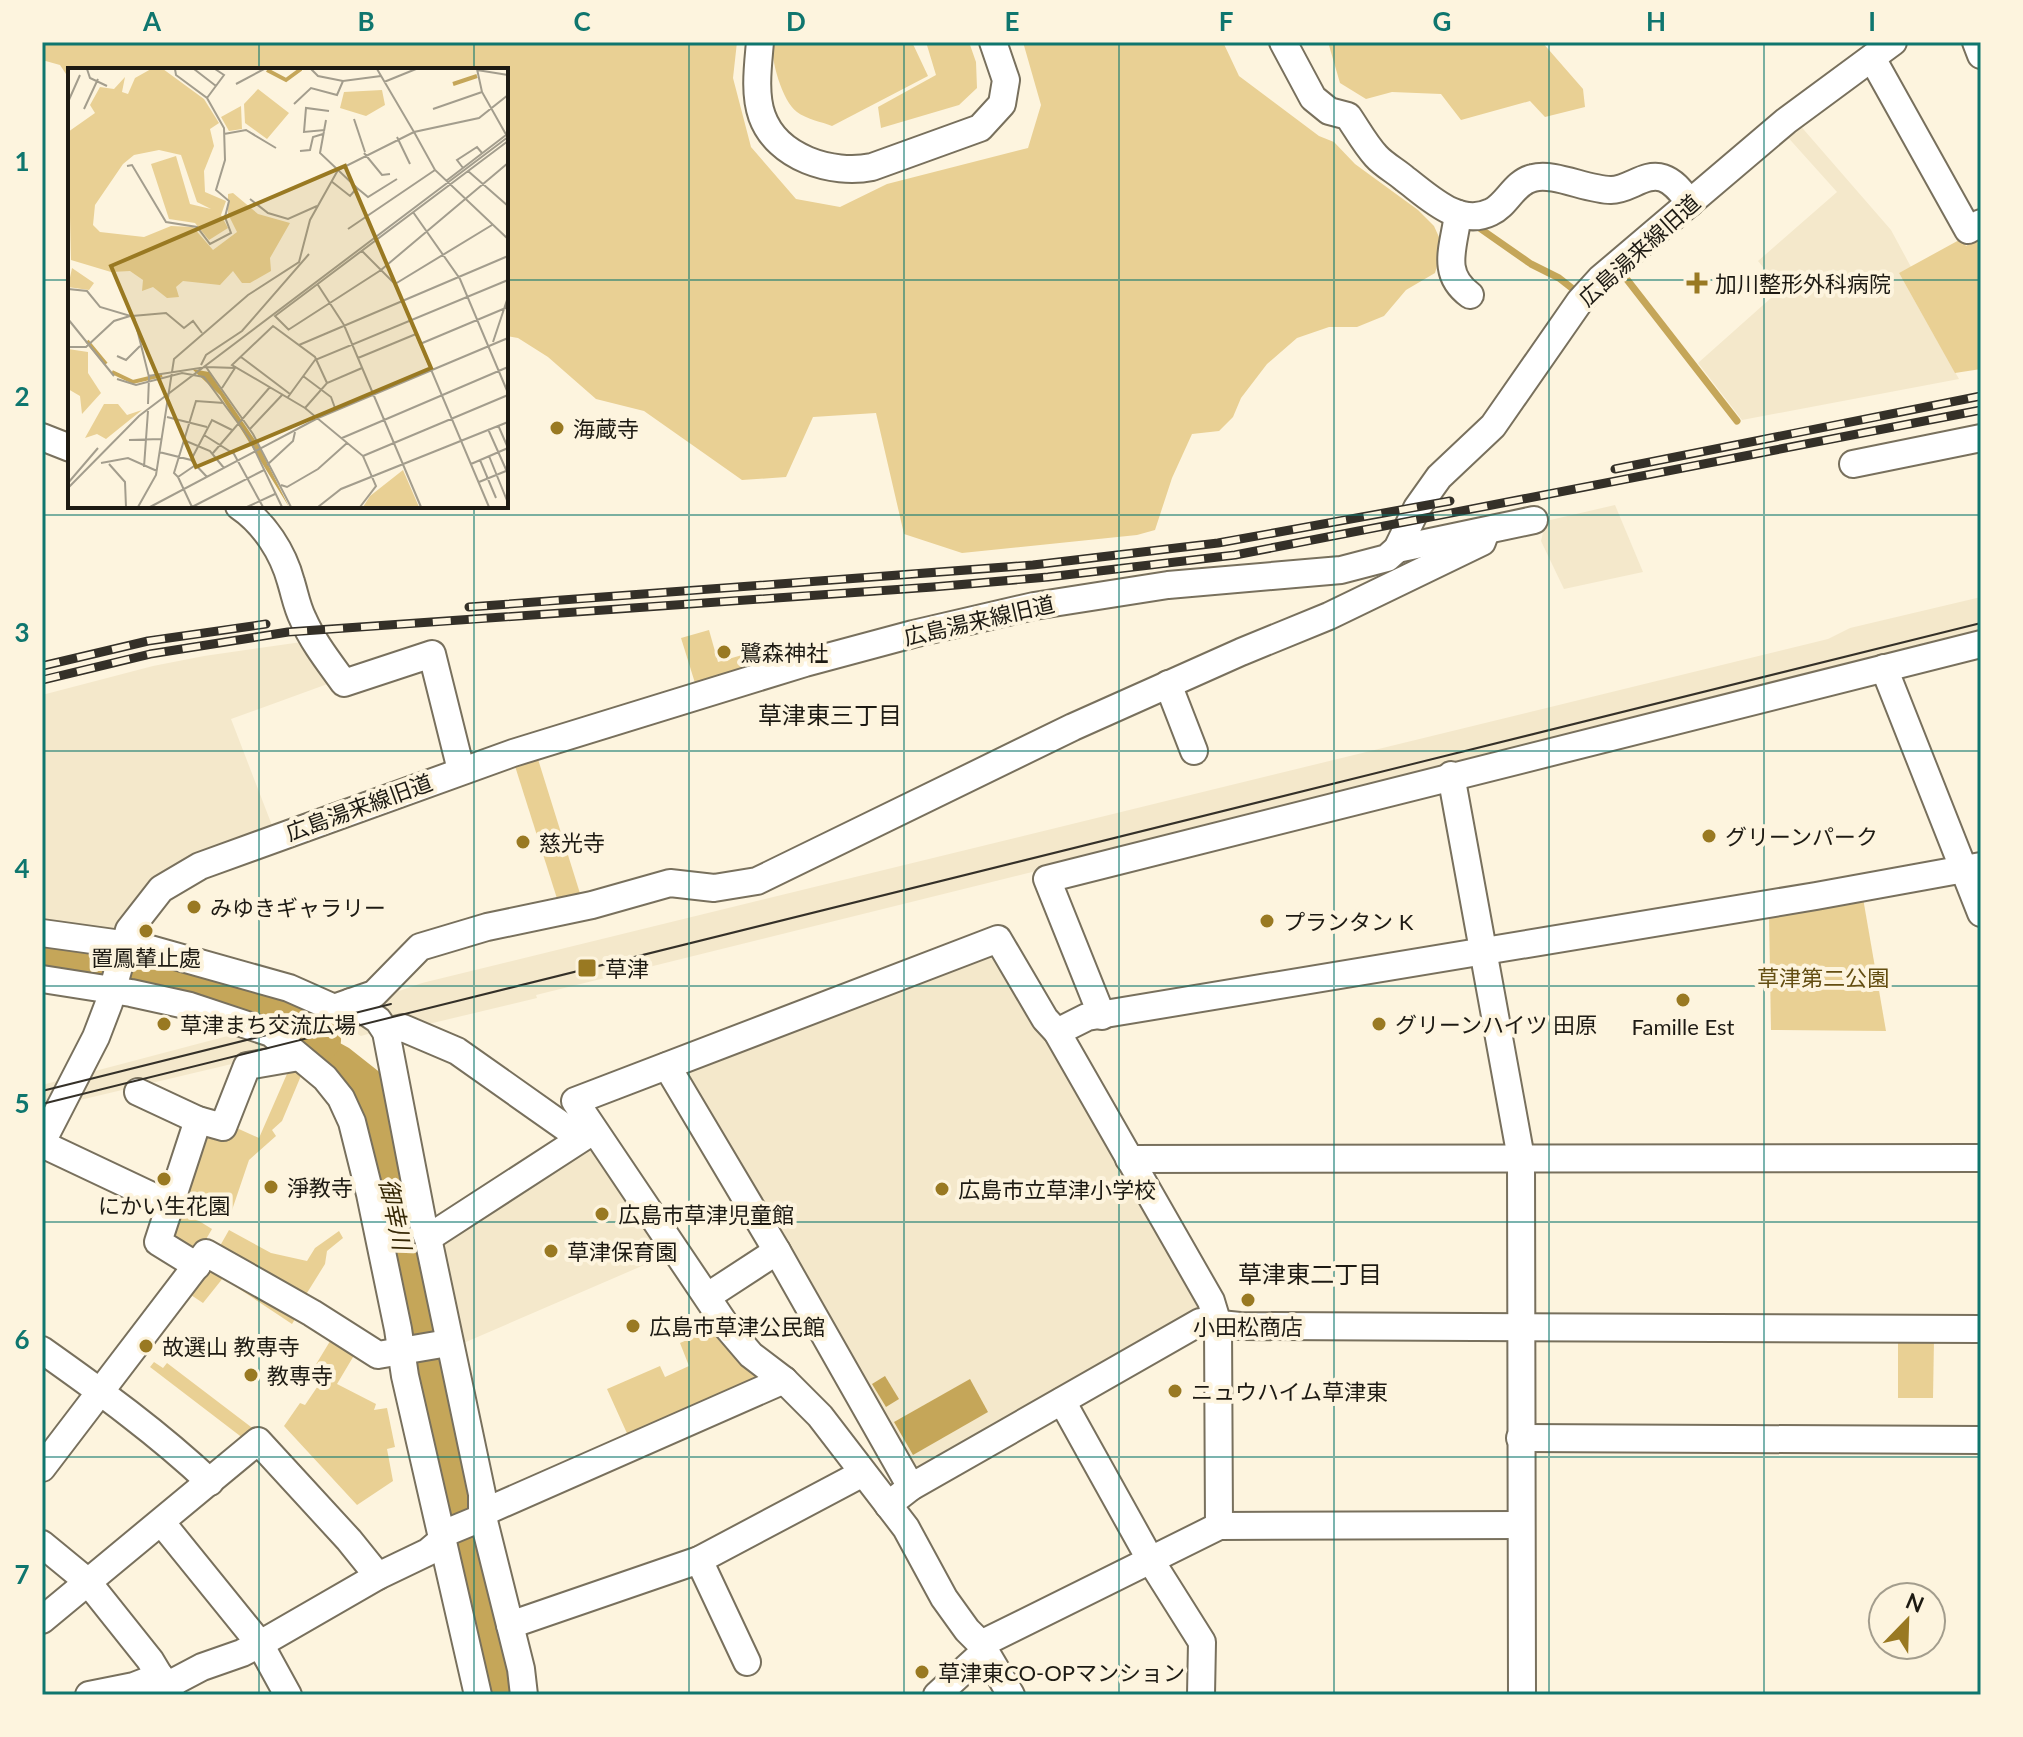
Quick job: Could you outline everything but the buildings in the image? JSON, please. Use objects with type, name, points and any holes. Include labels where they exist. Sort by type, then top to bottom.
[{"type":"street","points":[[760,42],[758,75],[761,113],[770,135],[807,160],[825,167],[856,170],[980,128],[1002,104],[1006,80],[993,42]]},
{"type":"street","points":[[1283,42],[1313,98],[1329,111],[1348,116],[1376,157],[1441,207],[1458,214],[1471,216],[1493,212],[1516,188],[1532,178],[1545,177],[1608,190],[1627,187],[1653,176],[1661,177],[1675,185],[1690,203]]},
{"type":"street","name":"広島湯来線旧道","points":[[42,1143],[96,1037],[129,930],[161,889],[200,866],[461,770],[805,663],[995,613],[1168,585],[1341,570],[1387,558],[1397,549],[1417,508],[1439,477],[1493,426],[1580,301],[1600,279],[1786,121],[1893,42]]},
{"type":"street","points":[[1976,42],[1981,55]]},
{"type":"street","points":[[1872,58],[1968,230],[1981,223]]},
{"type":"street","points":[[1458,214],[1451,273],[1457,286],[1470,295]]},
{"type":"street","points":[[42,437],[68,447]]},
{"type":"street","points":[[1853,464],[1981,438]]},
{"type":"street","points":[[242,508],[258,519],[277,551],[309,630],[344,683],[432,654],[461,770]]},
{"type":"street","points":[[1397,549],[1534,520]]},
{"type":"street","points":[[42,933],[124,947],[143,947],[289,988],[334,1008],[374,994],[420,947],[487,927],[592,905],[670,883],[714,888],[757,881],[1168,684],[1329,616],[1482,542],[1486,531]]},
{"type":"street","points":[[1102,1016],[1047,879],[1981,644]]},
{"type":"street","points":[[1884,668],[1973,868],[1981,913]]},
{"type":"street","points":[[1168,684],[1194,751]]},
{"type":"street","points":[[1451,775],[1521,1158],[1522,1695]]},
{"type":"street","points":[[1057,1032],[1087,1017],[1973,868]]},
{"type":"street","points":[[1011,1695],[983,1648],[944,1598],[915,1543],[888,1505],[820,1416],[784,1380],[751,1355],[727,1327],[575,1101],[998,939],[1045,1019],[1057,1032],[1211,1301],[1218,1324],[1219,1526]]},
{"type":"street","points":[[42,979],[113,986],[190,1006],[271,1033],[325,1078],[341,1098],[352,1122],[370,1194],[478,1695]]},
{"type":"street","points":[[351,1002],[378,1020],[386,1032],[446,1344],[482,1494],[480,1516],[510,1625],[524,1695]]},
{"type":"street","points":[[386,1032],[403,1028],[457,1051],[566,1128],[593,1131]]},
{"type":"street","points":[[138,1092],[198,1120],[223,1127],[247,1066],[299,1057]]},
{"type":"street","points":[[667,1066],[777,1251],[911,1487]]},
{"type":"street","points":[[197,1266],[158,1242],[198,1120]]},
{"type":"street","points":[[428,1238],[593,1131]]},
{"type":"street","points":[[42,1143],[169,1204]]},
{"type":"street","points":[[1129,1159],[1981,1158]]},
{"type":"street","points":[[708,1296],[777,1251]]},
{"type":"street","points":[[42,1468],[206,1253],[312,1313],[378,1355],[446,1344]]},
{"type":"street","points":[[888,1505],[911,1487],[1200,1322],[1240,1326],[1981,1329]]},
{"type":"street","points":[[42,1350],[177,1451],[210,1482]]},
{"type":"street","points":[[89,1695],[134,1686],[166,1686],[202,1667],[242,1653],[378,1576],[428,1552],[443,1537],[480,1516],[784,1380]]},
{"type":"street","points":[[1062,1401],[1151,1561],[1202,1642],[1201,1695]]},
{"type":"street","points":[[1520,1438],[1981,1440]]},
{"type":"street","points":[[42,1620],[258,1441],[378,1576]]},
{"type":"street","points":[[510,1625],[699,1560],[863,1473]]},
{"type":"street","points":[[162,1523],[260,1644],[288,1695]]},
{"type":"street","points":[[937,1695],[983,1648],[1219,1526],[1520,1525]]},
{"type":"street","points":[[42,1544],[87,1581],[135,1640],[166,1686]]},
{"type":"street","points":[[699,1560],[747,1662]]},
{"type":"shaded area","points":[[1798,123],[1891,230],[1911,267],[1899,273],[1959,379],[1742,420],[1698,363],[1781,289],[1758,261],[1837,192],[1784,133]]},
{"type":"shaded area","points":[[1615,505],[1643,572],[1564,589],[1541,541],[1546,521]]},
{"type":"shaded area","points":[[1981,597],[1981,637],[416,1027],[406,1023],[361,1036],[327,1016],[422,983],[1828,639],[1850,628]]},
{"type":"shaded area","points":[[309,641],[333,682],[231,719],[273,828],[197,857],[112,939],[42,928],[42,695],[153,666]]},
{"type":"shaded area","name":"広島市立草津小学校","points":[[996,947],[1200,1302],[1195,1313],[913,1475],[683,1076],[687,1065]]},
{"type":"shaded area","points":[[269,1025],[303,1047],[42,1109],[42,1085]]},
{"type":"shaded area","name":"草津保育園","points":[[593,1149],[665,1256],[459,1345],[439,1246],[583,1150]]},
{"type":"green space","points":[[42,42],[737,42],[733,78],[751,147],[796,199],[840,207],[887,184],[1028,148],[1041,105],[1023,42],[1223,42],[1239,76],[1319,136],[1334,142],[1355,164],[1418,210],[1434,226],[1443,246],[1435,273],[1406,290],[1384,316],[1357,327],[1329,327],[1297,338],[1267,364],[1241,398],[1233,417],[1219,431],[1192,434],[1172,478],[1155,530],[1137,535],[962,553],[904,534],[876,413],[813,417],[786,477],[742,480],[644,411],[596,399],[548,357],[518,338],[508,336],[508,68],[68,68],[68,77],[60,65],[42,60]]},
{"type":"green space","points":[[772,42],[912,42],[928,76],[832,126],[805,117],[792,107],[778,80]]},
{"type":"green space","points":[[926,42],[969,42],[976,62],[977,88],[959,105],[881,128],[878,107],[936,75]]},
{"type":"green space","points":[[1328,42],[1542,42],[1583,89],[1585,107],[1545,117],[1530,101],[1461,120],[1441,94],[1392,92],[1366,99],[1340,83]]},
{"type":"green space","points":[[1981,237],[1981,369],[1955,373],[1899,273],[1961,239],[1966,246]]},
{"type":"green space","points":[[709,630],[718,662],[756,651],[760,664],[695,683],[681,638]]},
{"type":"green space","points":[[537,756],[583,903],[560,908],[514,763]]},
{"type":"green space","name":"草津第二公園","points":[[1863,898],[1886,1031],[1771,1030],[1769,914]]},
{"type":"green space","points":[[290,1067],[303,1071],[282,1121],[272,1130],[276,1136],[249,1160],[231,1213],[199,1208],[176,1198],[201,1125],[230,1125],[259,1138]]},
{"type":"green space","points":[[172,1212],[212,1229],[195,1258],[163,1239]]},
{"type":"green space","points":[[229,1230],[271,1253],[307,1261],[315,1248],[339,1231],[343,1238],[327,1251],[325,1264],[302,1301],[216,1253]]},
{"type":"green space","points":[[209,1259],[300,1311],[292,1324],[223,1278],[203,1303],[188,1293]]},
{"type":"green space","points":[[717,1327],[766,1381],[630,1440],[607,1389],[660,1366],[665,1377],[689,1366],[680,1343]]},
{"type":"green space","points":[[335,1333],[359,1347],[337,1384],[376,1404],[374,1410],[387,1408],[395,1447],[387,1449],[393,1481],[357,1505],[284,1426],[300,1403],[305,1405],[326,1374],[315,1366]]},
{"type":"green space","points":[[1898,1339],[1934,1339],[1933,1398],[1898,1398]]},
{"type":"green space","points":[[154,1362],[163,1368],[167,1363],[259,1433],[248,1442],[150,1367]]},
{"type":"water","points":[[276,1008],[349,1048],[387,1078],[517,1695],[485,1695],[345,1092],[318,1055]]},
{"type":"water","points":[[885,1376],[899,1399],[886,1407],[872,1384]]},
{"type":"water","points":[[970,1379],[988,1412],[913,1455],[894,1422]]},
{"type":"waterway","points":[[1478,227],[1573,289]]},
{"type":"waterway","points":[[1625,277],[1737,421]]},
{"type":"waterway","name":"御幸川","points":[[42,957],[150,973],[212,988],[276,1008],[320,1040]]},
{"type":"tram line","points":[[42,1104],[1981,623]]},
{"type":"tram line","points":[[42,1091],[391,1004]]},
{"type":"railway","points":[[1615,469],[1981,396]]},
{"type":"railway","points":[[42,680],[150,654],[288,632],[933,587],[1235,555],[1981,410]]},
{"type":"railway","points":[[469,607],[1033,565],[1218,543],[1450,501]]},
{"type":"railway","points":[[42,666],[148,641],[266,624]]},
{"type":"place","name":"加川整形外科病院","points":[[1697,283]]},
{"type":"place","name":"海蔵寺","points":[[557,428]]},
{"type":"place","name":"鷺森神社","points":[[724,652]]},
{"type":"place","name":"グリーンパーク","points":[[1709,836]]},
{"type":"place","name":"慈光寺","points":[[523,842]]},
{"type":"place","name":"みゆきギャラリー","points":[[194,907]]},
{"type":"place","name":"プランタン K","points":[[1267,921]]},
{"type":"place","name":"置鳳輦止處","points":[[146,931]]},
{"type":"place","name":"草津","points":[[587,968]]},
{"type":"place","name":"Famille Est","points":[[1683,1000]]},
{"type":"place","name":"草津まち交流広場","points":[[164,1024]]},
{"type":"place","name":"グリーンハイツ 田原","points":[[1379,1024]]},
{"type":"place","name":"にかい生花園","points":[[164,1179]]},
{"type":"place","name":"淨教寺","points":[[271,1187]]},
{"type":"place","name":"広島市立草津小学校","points":[[942,1189]]},
{"type":"place","name":"広島市草津児童館","points":[[602,1214]]},
{"type":"place","name":"草津保育園","points":[[551,1251]]},
{"type":"place","name":"小田松商店","points":[[1248,1300]]},
{"type":"place","name":"広島市草津公民館","points":[[633,1326]]},
{"type":"place","name":"故選山 教専寺","points":[[146,1346]]},
{"type":"place","name":"教専寺","points":[[251,1375]]},
{"type":"place","name":"ニュウハイム草津東","points":[[1175,1391]]},
{"type":"place","name":"草津東CO-OPマンション","points":[[922,1672]]},
{"type":"district","name":"草津東三丁目","points":[[830,714]]},
{"type":"district","name":"草津東二丁目","points":[[1310,1273]]}]
